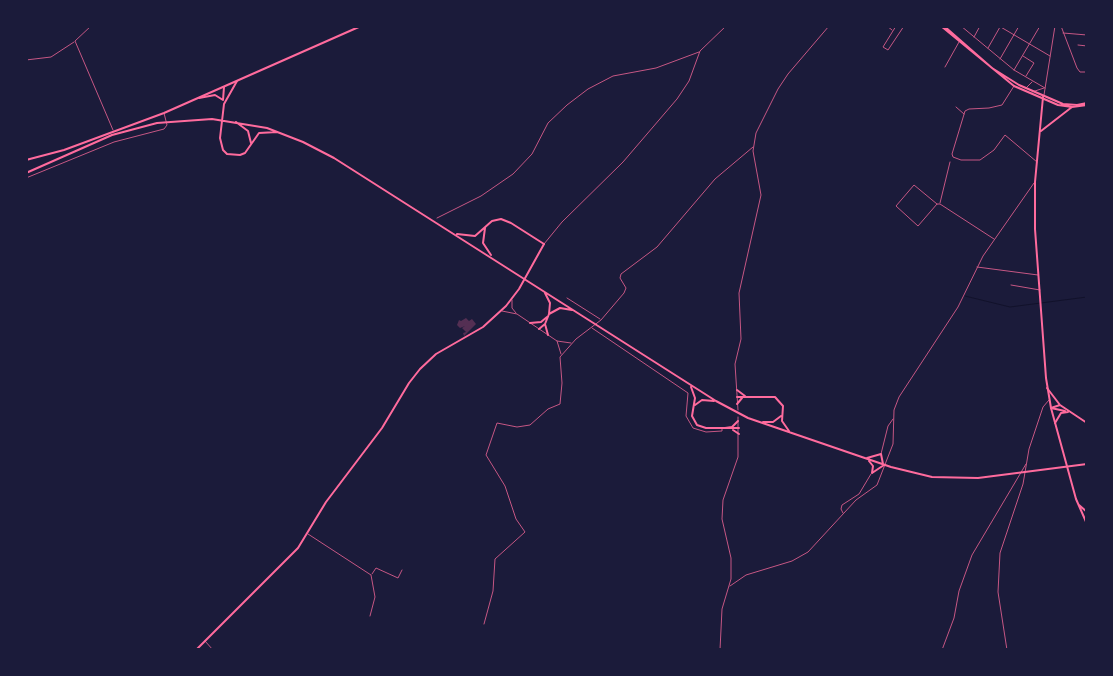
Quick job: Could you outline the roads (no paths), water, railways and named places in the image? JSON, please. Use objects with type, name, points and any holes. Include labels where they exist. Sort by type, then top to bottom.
[{"type":"main road","points":[[26,160],[64,150],[113,130],[164,113],[361,26]]},
{"type":"main road","points":[[942,26],[1014,86],[1043,99],[1072,107]]},
{"type":"main road","points":[[942,26],[1007,79],[1043,99],[1070,105],[1087,104]]},
{"type":"main road","points":[[237,81],[226,96],[224,104],[220,138],[223,150],[227,154],[240,155],[245,153],[259,133],[281,133]]},
{"type":"main road","points":[[224,87],[226,96]]},
{"type":"main road","points":[[224,87],[224,104]]},
{"type":"main road","points":[[199,98],[215,95],[223,100]]},
{"type":"main road","points":[[1043,99],[1035,182],[1038,276],[1047,388],[1077,503],[1086,518],[1087,524]]},
{"type":"main road","points":[[1041,131],[1072,107],[1087,104]]},
{"type":"main road","points":[[26,172],[112,135],[164,121],[225,120],[281,133],[325,153],[436,220],[690,385],[716,401],[760,422],[884,465],[916,474],[945,478],[978,478],[1087,464]]},
{"type":"main road","points":[[233,121],[248,131],[251,143]]},
{"type":"main road","points":[[196,650],[289,558],[308,534],[326,502],[382,428],[409,383],[420,369],[436,354],[476,331],[512,300],[544,244],[503,220],[495,220],[471,236],[454,233]]},
{"type":"main road","points":[[486,226],[483,243],[493,258]]},
{"type":"main road","points":[[539,329],[545,324],[550,303],[544,291]]},
{"type":"main road","points":[[539,329],[541,322],[560,308],[574,310]]},
{"type":"main road","points":[[530,323],[541,322]]},
{"type":"main road","points":[[545,324],[548,335]]},
{"type":"main road","points":[[690,385],[694,393],[692,416],[697,424],[706,428],[739,428]]},
{"type":"main road","points":[[1047,388],[1060,405],[1087,423]]},
{"type":"main road","points":[[737,390],[743,397]]},
{"type":"main road","points":[[737,397],[775,397],[783,406],[784,426],[794,434]]},
{"type":"main road","points":[[737,404],[743,397]]},
{"type":"main road","points":[[694,406],[702,400],[716,401]]},
{"type":"main road","points":[[1051,408],[1060,405]]},
{"type":"main road","points":[[1051,408],[1071,412]]},
{"type":"main road","points":[[1055,423],[1059,415],[1066,412]]},
{"type":"main road","points":[[760,422],[773,422],[782,415]]},
{"type":"main road","points":[[733,428],[738,421]]},
{"type":"main road","points":[[733,428],[739,434]]},
{"type":"main road","points":[[866,459],[874,458],[881,454],[884,465]]},
{"type":"main road","points":[[866,459],[873,466],[872,473]]},
{"type":"main road","points":[[872,473],[884,465]]},
{"type":"main road","points":[[1077,503],[1087,512]]},
{"type":"street","points":[[26,60],[51,57],[91,26]]},
{"type":"street","points":[[436,220],[481,196],[513,174],[532,154],[548,123],[588,89],[613,76],[656,68],[700,51],[726,26]]},
{"type":"street","points":[[738,410],[735,360],[741,335],[739,293],[761,195],[753,146],[760,122],[778,90],[830,26]]},
{"type":"street","points":[[887,26],[893,31]]},
{"type":"street","points":[[896,26],[883,47],[888,50],[904,26]]},
{"type":"street","points":[[961,26],[1014,70],[1045,88]]},
{"type":"street","points":[[973,37],[980,26]]},
{"type":"street","points":[[987,49],[1000,26],[1050,57]]},
{"type":"street","points":[[1000,59],[1020,26]]},
{"type":"street","points":[[1014,70],[1040,26]]},
{"type":"street","points":[[1043,99],[1055,26]]},
{"type":"street","points":[[1060,26],[1077,68],[1080,72],[1087,72]]},
{"type":"street","points":[[1063,33],[1087,35]]},
{"type":"street","points":[[74,41],[113,130]]},
{"type":"street","points":[[945,67],[960,42]]},
{"type":"street","points":[[1078,45],[1087,46]]},
{"type":"street","points":[[544,244],[562,222],[633,151],[677,99],[689,82],[700,51]]},
{"type":"street","points":[[1022,56],[1034,63],[1025,77]]},
{"type":"street","points":[[1025,89],[1033,81]]},
{"type":"street","points":[[1014,86],[1002,105],[989,108],[969,108],[964,114],[952,154],[954,158],[971,161],[987,156],[1005,135],[1037,162]]},
{"type":"street","points":[[1032,92],[1045,88]]},
{"type":"street","points":[[956,107],[964,114]]},
{"type":"street","points":[[26,178],[114,142],[164,129],[167,125],[164,113]]},
{"type":"street","points":[[561,354],[601,320],[626,290],[620,278],[622,272],[657,247],[715,180],[753,146]]},
{"type":"street","points":[[940,204],[950,162]]},
{"type":"street","points":[[730,586],[757,570],[786,563],[803,555],[816,545],[860,497],[874,489],[882,475],[894,440],[894,410],[898,397],[958,307],[976,267],[1035,182]]},
{"type":"street","points":[[937,204],[918,226],[896,206],[914,185],[937,204],[940,204],[994,239]]},
{"type":"street","points":[[976,267],[1038,276]]},
{"type":"street","points":[[1011,286],[1040,290]]},
{"type":"street","points":[[567,298],[601,320]]},
{"type":"street","points":[[512,300],[512,308]]},
{"type":"street","points":[[506,306],[512,308],[517,314]]},
{"type":"street","points":[[506,306],[509,310],[566,348]]},
{"type":"street","points":[[501,311],[509,310]]},
{"type":"street","points":[[592,328],[688,393],[686,416],[693,428],[706,432],[722,431],[723,428]]},
{"type":"street","points":[[556,341],[572,343]]},
{"type":"street","points":[[563,342],[566,348]]},
{"type":"street","points":[[484,624],[493,591],[495,560],[525,532],[516,519],[505,486],[486,455],[496,423],[511,427],[530,425],[548,409],[560,404],[562,383],[560,345]]},
{"type":"street","points":[[1007,650],[998,592],[998,571],[1004,537],[1024,477],[1043,407],[1049,400]]},
{"type":"street","points":[[720,650],[722,609],[730,586],[731,558],[722,519],[723,500],[737,464],[738,417]]},
{"type":"street","points":[[881,454],[888,426],[894,418]]},
{"type":"street","points":[[942,650],[954,618],[959,591],[972,555],[1026,464]]},
{"type":"street","points":[[844,514],[841,509],[842,505],[859,494],[872,473]]},
{"type":"street","points":[[1017,478],[1024,477]]},
{"type":"street","points":[[308,534],[371,575]]},
{"type":"street","points":[[370,616],[374,597],[371,575],[376,568],[398,578],[402,570]]},
{"type":"street","points":[[205,641],[213,650]]},
{"type":"waterway","points":[[965,296],[1010,307],[1087,297]]}]
